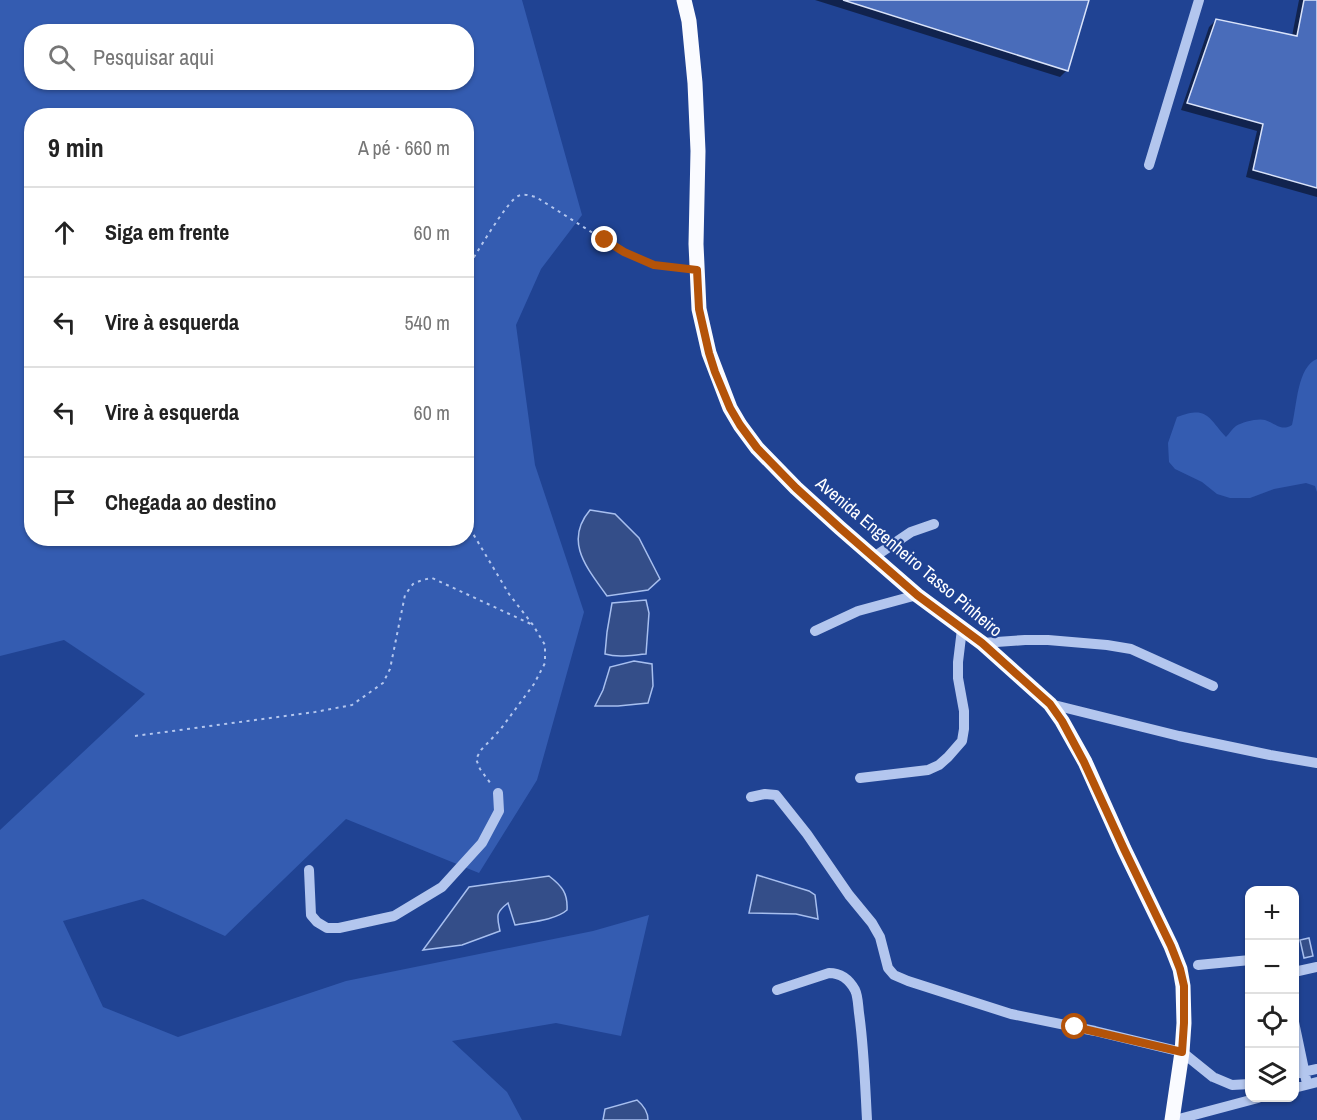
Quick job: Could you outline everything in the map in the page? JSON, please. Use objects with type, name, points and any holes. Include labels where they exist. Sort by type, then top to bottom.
[{"type":"main road","name":"Avenida Engenheiro Tasso Pinheiro","points":[[684,0],[690,21],[697,128],[699,309],[709,353],[730,408],[757,448],[796,488],[917,595],[982,643],[1050,704],[1062,721],[1084,762],[1180,969],[1184,986],[1184,1023],[1173,1120]]},
{"type":"street","points":[[1149,165],[1199,0]]},
{"type":"street","points":[[874,557],[911,532],[934,524]]},
{"type":"street","points":[[815,631],[858,611],[917,595]]},
{"type":"street","points":[[860,778],[928,770],[939,765],[962,741],[964,711],[958,678],[962,629]]},
{"type":"street","points":[[982,643],[1048,640],[1131,649],[1213,686]]},
{"type":"street","points":[[1050,704],[1179,736],[1270,756],[1317,763]]},
{"type":"street","points":[[309,870],[311,915],[317,922],[327,927],[339,928],[394,916],[442,887],[482,843],[499,811],[498,794]]},
{"type":"street","points":[[751,797],[765,794],[776,795],[872,923],[880,937],[888,968],[894,975],[1011,1014],[1182,1052],[1213,1077],[1232,1085],[1245,1084]]},
{"type":"street","points":[[1198,965],[1245,960]]},
{"type":"street","points":[[1299,971],[1317,967]]},
{"type":"street","points":[[777,990],[829,973],[844,976],[850,982],[856,992],[861,1025],[867,1120]]},
{"type":"street","points":[[1299,1073],[1317,1069]]},
{"type":"street","points":[[1299,1073],[1312,1083]]},
{"type":"street","points":[[1173,1120],[1245,1101]]},
{"type":"path","points":[[474,258],[505,210],[516,196],[524,194],[536,197],[624,252],[654,265],[697,270]]},
{"type":"path","points":[[474,535],[509,594],[545,645],[545,663],[534,684],[476,759],[480,769],[498,794]]},
{"type":"path","points":[[135,736],[352,705],[383,683],[390,669],[405,595],[413,584],[422,580],[432,578],[533,625]]},
{"type":"shaded area","points":[[0,0],[522,0],[582,215],[541,269],[516,325],[535,465],[584,612],[537,780],[479,873],[346,819],[225,936],[143,899],[63,921],[103,1007],[178,1037],[346,981],[593,931],[649,915],[621,1036],[556,1023],[452,1041],[507,1092],[522,1120],[0,1120],[0,830],[145,694],[64,640],[0,656]]},
{"type":"shaded area","points":[[1317,359],[1317,492],[1315,486],[1306,483],[1274,489],[1250,498],[1230,498],[1217,494],[1202,482],[1175,469],[1169,462],[1168,443],[1177,417],[1195,413],[1206,415],[1226,437],[1236,426],[1254,420],[1265,420],[1285,428],[1292,425],[1305,370]]},
{"type":"shaded area","points":[[590,510],[615,514],[639,538],[660,579],[648,590],[607,596],[581,555],[579,533],[582,522]]},
{"type":"shaded area","points":[[646,600],[649,613],[646,654],[620,656],[605,654],[612,603]]},
{"type":"shaded area","points":[[634,661],[652,664],[653,686],[648,703],[595,706],[610,667]]},
{"type":"shaded area","points":[[757,875],[809,891],[815,895],[818,919],[796,914],[749,913]]},
{"type":"shaded area","points":[[549,876],[565,894],[567,910],[562,913],[542,920],[515,925],[508,903],[498,915],[500,931],[462,945],[423,950],[469,887]]},
{"type":"shaded area","points":[[1309,938],[1313,956],[1304,958],[1300,940]]},
{"type":"shaded area","points":[[637,1100],[645,1109],[648,1120],[603,1120],[605,1109]]},
{"type":"building","points":[[843,0],[1089,0],[1068,71]]},
{"type":"building","points":[[1304,0],[1317,0],[1317,188],[1253,170],[1263,124],[1187,103],[1216,19],[1297,36]]},
{"type":"route","points":[[605,240],[624,252],[654,265],[697,270],[703,332],[715,372],[730,408],[757,448],[796,488],[917,595],[982,643],[1050,704],[1062,721],[1084,762],[1171,946],[1184,986],[1182,1052],[1075,1027]]}]
